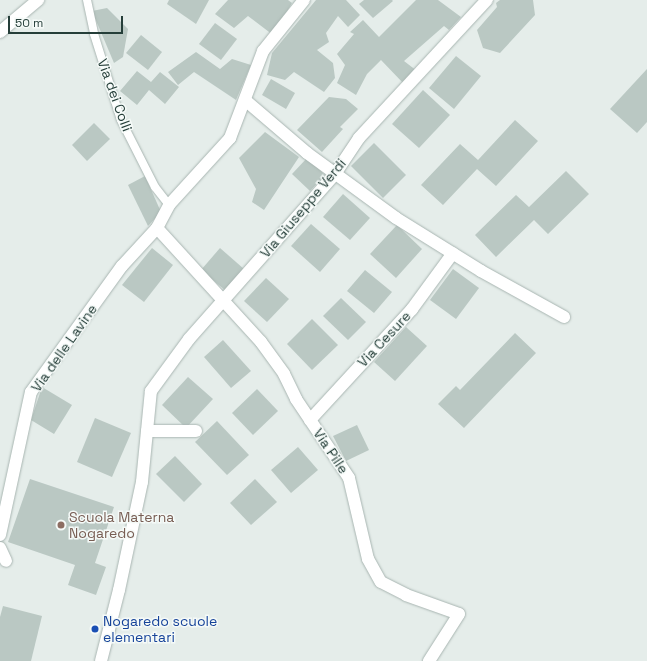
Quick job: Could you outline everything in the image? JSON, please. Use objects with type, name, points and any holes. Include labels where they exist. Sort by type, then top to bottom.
[{"type":"street","points":[[0,32],[38,0]]},
{"type":"street","name":"Via delle Lavine","points":[[0,535],[31,392],[122,266],[157,228],[169,205],[230,138],[263,51],[304,0]]},
{"type":"street","name":"Via Giuseppe Verdi","points":[[101,661],[119,590],[142,482],[151,391],[189,339],[335,174],[359,138],[487,0]]},
{"type":"street","points":[[245,100],[335,174],[396,218],[453,253],[564,317]]},
{"type":"street","name":"Via Pille","points":[[157,228],[261,342],[284,374],[296,399],[349,478],[368,559],[381,582],[406,595],[459,614],[429,661]]},
{"type":"street","name":"Via Cesure","points":[[310,420],[412,309],[453,253]]},
{"type":"street","points":[[147,432],[196,431]]},
{"type":"street","points":[[0,548],[6,561]]},
{"type":"lane","name":"Via dei Colli","points":[[87,0],[94,34],[121,120],[155,188],[169,205]]},
{"type":"building","points":[[169,0],[209,0],[196,24],[167,4]]},
{"type":"building","points":[[228,0],[288,0],[292,3],[273,35],[248,16],[234,28],[215,14]]},
{"type":"building","points":[[316,0],[346,0],[360,15],[348,27],[338,16],[326,33],[329,42],[317,50],[333,63],[335,78],[324,92],[294,72],[285,80],[267,75],[272,53]]},
{"type":"building","points":[[364,0],[393,1],[373,18],[359,4]]},
{"type":"building","points":[[416,0],[438,0],[461,17],[449,30],[444,26],[404,61],[417,71],[404,84],[381,60],[367,74],[356,95],[337,83],[345,65],[337,54],[354,34],[350,32],[363,20],[379,37]]},
{"type":"building","points":[[500,0],[533,0],[535,15],[500,53],[483,48],[477,30],[497,7],[496,3]]},
{"type":"building","points":[[107,8],[128,29],[123,57],[114,63],[92,11]]},
{"type":"building","points":[[215,23],[237,39],[221,60],[199,44]]},
{"type":"building","points":[[141,35],[162,52],[148,70],[126,53]]},
{"type":"building","points":[[196,52],[220,69],[232,59],[251,65],[236,100],[194,72],[178,85],[168,72]]},
{"type":"building","points":[[456,56],[481,76],[454,109],[429,88]]},
{"type":"building","points":[[647,69],[647,122],[637,133],[610,109]]},
{"type":"building","points":[[137,71],[151,82],[160,72],[179,87],[165,104],[149,90],[137,105],[120,91]]},
{"type":"building","points":[[271,79],[295,93],[286,109],[262,95]]},
{"type":"building","points":[[423,90],[450,115],[419,148],[392,124]]},
{"type":"building","points":[[329,97],[346,99],[358,109],[340,127],[343,129],[322,152],[297,130]]},
{"type":"building","points":[[515,120],[538,141],[496,186],[477,169],[443,205],[421,185],[460,144],[478,160]]},
{"type":"building","points":[[94,123],[110,139],[87,161],[72,145]]},
{"type":"building","points":[[265,132],[299,157],[264,210],[252,202],[256,189],[239,158]]},
{"type":"building","points":[[374,143],[406,175],[383,198],[351,166]]},
{"type":"building","points":[[307,158],[325,175],[310,191],[292,174]]},
{"type":"building","points":[[566,171],[589,194],[548,234],[534,220],[496,257],[475,235],[516,195],[529,207]]},
{"type":"building","points":[[145,176],[161,212],[148,226],[128,185]]},
{"type":"building","points":[[343,194],[370,218],[350,240],[323,217]]},
{"type":"building","points":[[311,224],[340,249],[320,272],[291,246]]},
{"type":"building","points":[[397,225],[422,249],[396,278],[370,254]]},
{"type":"building","points":[[152,248],[173,265],[144,302],[122,285]]},
{"type":"building","points":[[220,248],[244,269],[226,291],[201,270]]},
{"type":"building","points":[[453,269],[479,288],[456,319],[430,300]]},
{"type":"building","points":[[365,270],[392,292],[374,313],[347,291]]},
{"type":"building","points":[[266,278],[289,299],[267,322],[244,301]]},
{"type":"building","points":[[341,298],[366,322],[348,340],[323,316]]},
{"type":"building","points":[[312,319],[338,345],[312,370],[287,344]]},
{"type":"building","points":[[406,327],[427,346],[395,381],[374,362]]},
{"type":"building","points":[[515,333],[536,353],[464,428],[438,404],[456,386],[460,390]]},
{"type":"building","points":[[223,340],[251,371],[231,388],[204,357]]},
{"type":"building","points":[[188,377],[213,399],[186,428],[162,405]]},
{"type":"building","points":[[42,387],[72,405],[54,434],[31,420]]},
{"type":"building","points":[[257,389],[278,411],[253,435],[232,413]]},
{"type":"building","points":[[95,418],[131,433],[112,477],[77,462]]},
{"type":"building","points":[[217,421],[249,455],[227,475],[195,442]]},
{"type":"building","points":[[357,425],[369,450],[346,461],[333,436]]},
{"type":"building","points":[[298,447],[318,470],[291,493],[271,470]]},
{"type":"building","points":[[175,456],[202,484],[184,502],[156,474]]},
{"type":"building","name":"Scuola Materna Nogaredo","points":[[30,479],[114,507],[95,563],[106,567],[96,595],[68,585],[75,565],[8,542]]},
{"type":"building","points":[[255,479],[277,502],[251,525],[230,503]]},
{"type":"building","points":[[3,606],[42,616],[31,661],[0,661],[0,617]]},
{"type":"place","name":"Scuola Materna Nogaredo","points":[[61,525]]},
{"type":"place","name":"Nogaredo scuole elementari","points":[[95,629]]}]
